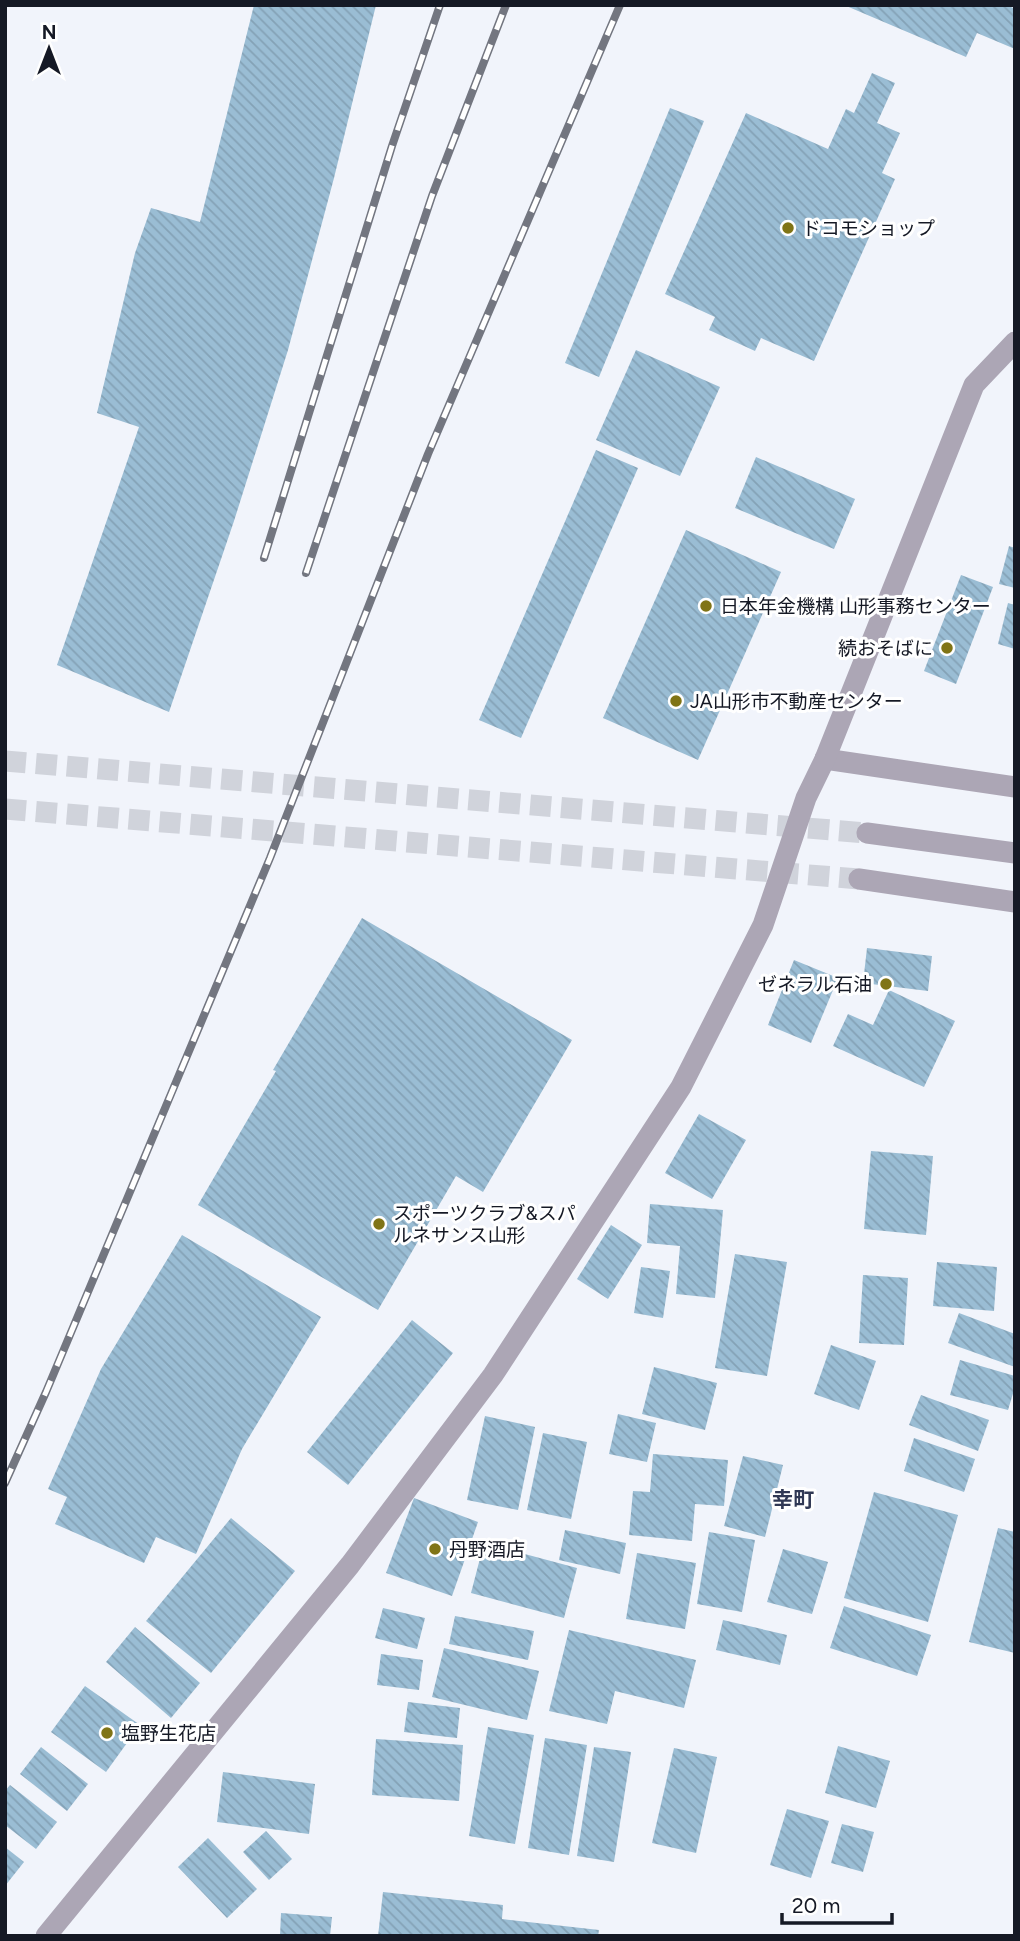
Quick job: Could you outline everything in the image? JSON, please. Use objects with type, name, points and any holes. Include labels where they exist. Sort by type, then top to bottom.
[{"type":"street","points":[[46,1936],[350,1565],[493,1375],[681,1087],[763,925],[806,798],[825,759],[974,385],[1015,342]]},
{"type":"street","points":[[825,759],[1015,787]]},
{"type":"street","points":[[867,833],[1015,853]]},
{"type":"street","points":[[859,879],[1015,902]]},
{"type":"building","points":[[254,5],[376,5],[288,350],[234,521],[169,712],[57,665],[139,427],[97,413],[135,253],[151,208],[200,222]]},
{"type":"building","points":[[844,5],[1007,5],[1015,9],[1015,49],[977,33],[966,57]]},
{"type":"building","points":[[872,73],[895,83],[877,123],[900,133],[882,173],[895,179],[814,361],[761,338],[755,351],[709,330],[715,317],[665,294],[746,113],[828,149],[846,109],[854,113]]},
{"type":"building","points":[[670,108],[704,121],[599,377],[565,363]]},
{"type":"building","points":[[636,350],[720,387],[680,476],[596,440]]},
{"type":"building","points":[[596,450],[638,468],[521,738],[479,720]]},
{"type":"building","points":[[756,457],[855,499],[834,549],[735,508]]},
{"type":"building","points":[[686,530],[781,572],[698,760],[603,718]]},
{"type":"building","points":[[1009,546],[1015,548],[1015,588],[999,584]]},
{"type":"building","points":[[961,575],[993,587],[956,684],[924,671]]},
{"type":"building","points":[[1008,603],[1015,605],[1015,649],[998,644]]},
{"type":"building","points":[[362,918],[572,1040],[483,1192],[456,1176],[378,1310],[198,1205]]},
{"type":"building","points":[[867,948],[932,956],[928,991],[863,983]]},
{"type":"building","points":[[794,960],[838,978],[811,1043],[768,1025]]},
{"type":"building","points":[[889,990],[955,1021],[924,1087],[833,1046],[848,1014],[873,1025]]},
{"type":"building","points":[[699,1114],[746,1140],[712,1199],[665,1173]]},
{"type":"building","points":[[871,1151],[933,1156],[926,1235],[864,1229]]},
{"type":"building","points":[[650,1204],[723,1210],[715,1298],[676,1294],[680,1246],[647,1243]]},
{"type":"building","points":[[611,1225],[642,1245],[608,1299],[577,1279]]},
{"type":"building","points":[[182,1235],[321,1317],[242,1449],[196,1554],[156,1537],[144,1563],[55,1524],[67,1497],[48,1489],[101,1369]]},
{"type":"building","points":[[735,1254],[787,1262],[767,1376],[715,1368]]},
{"type":"building","points":[[937,1262],[997,1267],[994,1311],[933,1306]]},
{"type":"building","points":[[641,1267],[670,1271],[663,1318],[634,1313]]},
{"type":"building","points":[[863,1275],[908,1278],[904,1345],[859,1343]]},
{"type":"building","points":[[959,1313],[1015,1334],[1015,1367],[948,1343]]},
{"type":"building","points":[[412,1320],[453,1353],[348,1485],[307,1452]]},
{"type":"building","points":[[831,1345],[876,1361],[859,1410],[814,1394]]},
{"type":"building","points":[[960,1360],[1015,1376],[1015,1387],[1008,1410],[950,1395]]},
{"type":"building","points":[[654,1367],[717,1383],[705,1430],[642,1414]]},
{"type":"building","points":[[921,1395],[989,1420],[978,1451],[909,1425]]},
{"type":"building","points":[[618,1414],[656,1423],[647,1462],[609,1454]]},
{"type":"building","points":[[485,1416],[535,1427],[518,1510],[467,1500]]},
{"type":"building","points":[[543,1433],[587,1442],[571,1519],[527,1510]]},
{"type":"building","points":[[914,1438],[975,1459],[964,1492],[904,1471]]},
{"type":"building","points":[[653,1454],[728,1460],[724,1506],[695,1504],[692,1541],[629,1535],[633,1491],[650,1492]]},
{"type":"building","points":[[743,1456],[783,1465],[765,1537],[724,1526]]},
{"type":"building","points":[[874,1492],[958,1515],[928,1622],[844,1598]]},
{"type":"building","points":[[414,1498],[478,1522],[452,1596],[386,1573]]},
{"type":"building","points":[[231,1518],[295,1571],[211,1673],[146,1621]]},
{"type":"building","points":[[998,1528],[1015,1532],[1015,1653],[969,1642]]},
{"type":"building","points":[[565,1530],[626,1543],[620,1574],[559,1560]]},
{"type":"building","points":[[709,1532],[755,1540],[742,1612],[697,1604]]},
{"type":"building","points":[[484,1543],[577,1568],[564,1618],[471,1593]]},
{"type":"building","points":[[783,1549],[828,1562],[812,1614],[767,1602]]},
{"type":"building","points":[[637,1553],[696,1563],[685,1629],[626,1619]]},
{"type":"building","points":[[844,1606],[931,1635],[917,1676],[830,1648]]},
{"type":"building","points":[[383,1608],[425,1618],[417,1649],[375,1638]]},
{"type":"building","points":[[455,1616],[534,1631],[528,1660],[449,1644]]},
{"type":"building","points":[[723,1620],[787,1635],[780,1665],[716,1650]]},
{"type":"building","points":[[135,1627],[200,1683],[171,1718],[106,1662]]},
{"type":"building","points":[[569,1630],[696,1660],[684,1708],[615,1691],[607,1724],[549,1711]]},
{"type":"building","points":[[444,1648],[539,1671],[527,1720],[432,1697]]},
{"type":"building","points":[[381,1654],[423,1660],[419,1690],[377,1685]]},
{"type":"building","points":[[85,1686],[140,1725],[106,1772],[51,1732]]},
{"type":"building","points":[[408,1702],[460,1708],[457,1738],[404,1732]]},
{"type":"building","points":[[488,1727],[534,1735],[515,1844],[469,1836]]},
{"type":"building","points":[[545,1738],[587,1745],[569,1855],[528,1848]]},
{"type":"building","points":[[376,1739],[463,1745],[459,1801],[372,1795]]},
{"type":"building","points":[[838,1746],[890,1761],[876,1808],[825,1793]]},
{"type":"building","points":[[41,1747],[88,1784],[67,1811],[20,1774]]},
{"type":"building","points":[[594,1747],[631,1752],[614,1862],[577,1856]]},
{"type":"building","points":[[674,1748],[717,1757],[696,1853],[652,1843]]},
{"type":"building","points":[[223,1772],[315,1784],[309,1834],[217,1822]]},
{"type":"building","points":[[10,1785],[57,1822],[36,1849],[5,1825],[5,1791]]},
{"type":"building","points":[[787,1809],[829,1821],[811,1878],[770,1865]]},
{"type":"building","points":[[842,1824],[874,1832],[863,1872],[831,1863]]},
{"type":"building","points":[[266,1831],[292,1859],[269,1880],[243,1852]]},
{"type":"building","points":[[208,1838],[257,1889],[227,1918],[178,1867]]},
{"type":"building","points":[[5,1847],[24,1862],[5,1886]]},
{"type":"building","points":[[383,1892],[503,1905],[502,1919],[599,1930],[598,1936],[378,1936]]},
{"type":"building","points":[[281,1913],[332,1917],[330,1936],[280,1936]]},
{"type":"tunnel","points":[[5,761],[867,833]]},
{"type":"tunnel","points":[[5,809],[859,879]]},
{"type":"railway","points":[[264,558],[392,146],[440,5]]},
{"type":"railway","points":[[306,573],[432,196],[506,5]]},
{"type":"railway","points":[[5,1483],[46,1392],[270,858],[428,454],[620,5]]},
{"type":"place","name":"ドコモショップ","points":[[788,228]]},
{"type":"place","name":"日本年金機構 山形事務センター","points":[[706,606]]},
{"type":"place","name":"続おそばに","points":[[947,648]]},
{"type":"place","name":"JA山形市不動産センター","points":[[676,701]]},
{"type":"place","name":"ゼネラル石油","points":[[886,984]]},
{"type":"place","name":"スポーツクラブ&スパ ルネサンス山形","points":[[379,1224]]},
{"type":"place","name":"丹野酒店","points":[[435,1549]]},
{"type":"place","name":"塩野生花店","points":[[107,1733]]},
{"type":"district","name":"幸町","points":[[793,1500]]}]
